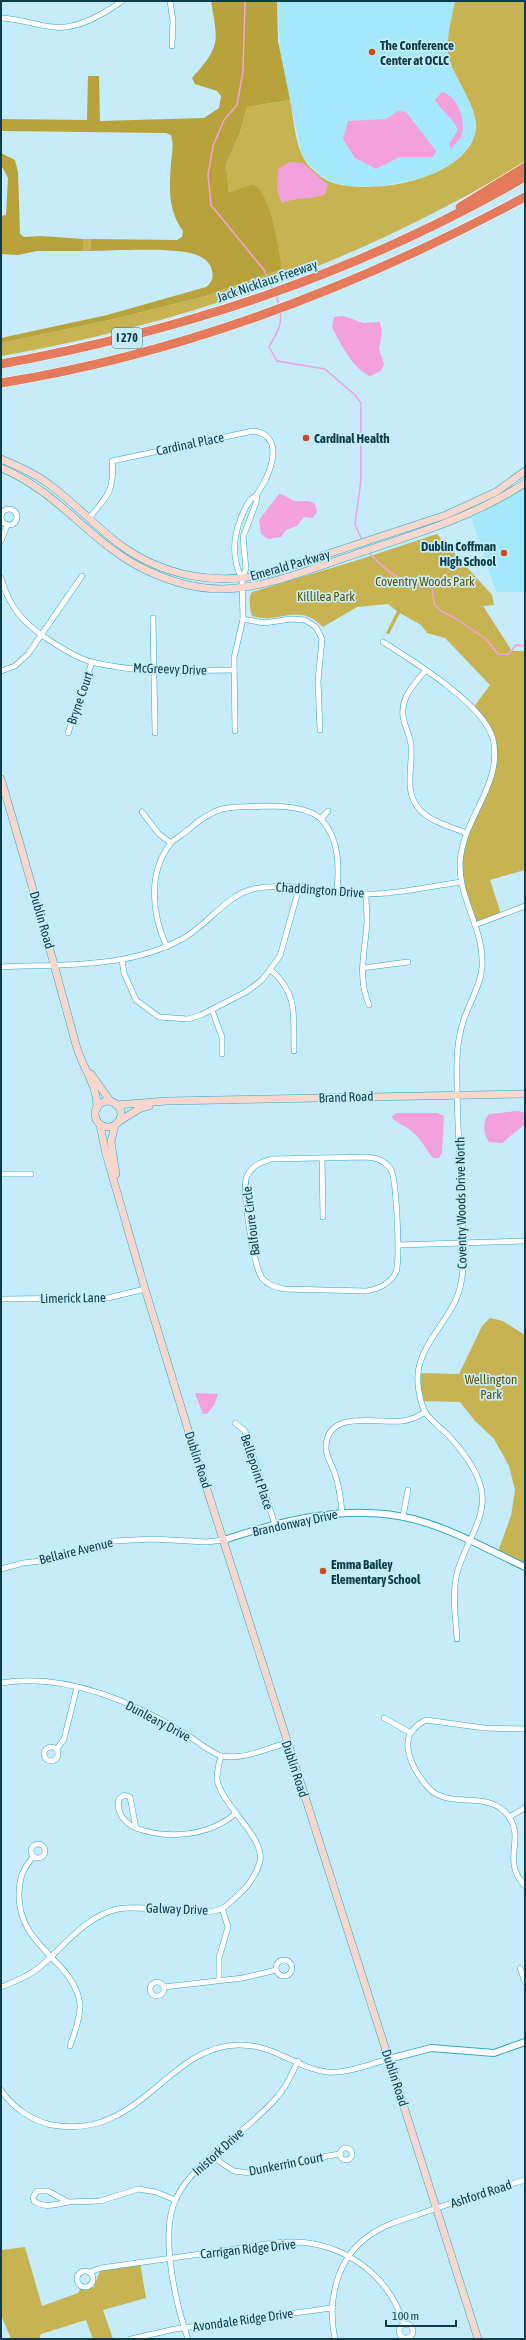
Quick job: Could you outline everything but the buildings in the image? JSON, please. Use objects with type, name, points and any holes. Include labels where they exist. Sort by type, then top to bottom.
[{"type":"highway","points":[[435,224],[478,194],[525,167]]},
{"type":"highway","name":"Jack Nicklaus Freeway","points":[[1,364],[72,351],[151,332],[251,302],[329,274],[435,224],[525,176]]},
{"type":"highway","name":"I 270","points":[[1,383],[73,369],[153,349],[257,318],[299,303],[425,249],[525,197]]},
{"type":"main road","name":"Emerald Parkway","points":[[1,459],[39,477],[132,552],[164,568],[209,579],[242,578],[270,574],[379,536],[446,515],[479,501],[503,488],[525,471]]},
{"type":"main road","name":"Emerald Parkway","points":[[1,468],[34,484],[114,551],[145,570],[194,586],[221,589],[271,582],[351,556],[475,512],[525,483]]},
{"type":"main road","name":"Dublin Road","points":[[1,779],[82,1062],[96,1094],[97,1108]]},
{"type":"main road","name":"Dublin Road","points":[[82,1062],[114,1103]]},
{"type":"main road","name":"Brand Road","points":[[114,1103],[525,1094]]},
{"type":"main road","name":"Brand Road","points":[[117,1123],[139,1109],[167,1101]]},
{"type":"main road","points":[[103,1103],[114,1103],[121,1115],[117,1123],[108,1127],[100,1124],[96,1119],[97,1108],[103,1103]]},
{"type":"main road","name":"Dublin Road","points":[[117,1123],[111,1142],[119,1198]]},
{"type":"main road","name":"Dublin Road","points":[[100,1124],[145,1290],[287,1743],[478,2339]]},
{"type":"street","points":[[1,18],[24,19],[53,27],[67,27],[79,24],[122,1]]},
{"type":"street","points":[[170,1],[172,46]]},
{"type":"street","name":"Cardinal Place","points":[[89,518],[110,494],[113,483],[112,461],[253,431],[267,436],[272,442],[274,453],[272,464],[257,494],[256,503],[242,537],[246,569],[242,578]]},
{"type":"street","name":"Cardinal Place","points":[[242,578],[237,570],[235,535],[250,500],[257,494]]},
{"type":"street","points":[[1,541],[7,525]]},
{"type":"street","points":[[1,671],[20,662],[41,635],[82,576]]},
{"type":"street","name":"McGreevy Drive","points":[[1,578],[11,605],[18,615],[41,635],[68,652],[92,662],[154,671],[234,670]]},
{"type":"street","points":[[235,731],[234,670],[236,642],[243,619],[242,578]]},
{"type":"street","points":[[153,618],[155,733]]},
{"type":"street","points":[[243,619],[264,623],[291,619],[305,620],[316,627],[322,639],[318,681],[320,730]]},
{"type":"street","name":"Coventry Woods Drive North","points":[[382,642],[426,670],[473,708],[490,728],[494,742],[494,758],[490,783],[466,833],[460,856],[461,882],[482,946],[482,969],[463,1021],[457,1059],[464,1243],[461,1286],[448,1314],[428,1346],[419,1367],[419,1390],[425,1412],[455,1442],[467,1458],[481,1486],[483,1502],[480,1517],[468,1540],[456,1579],[454,1596],[457,1639]]},
{"type":"street","name":"Bryne Court","points":[[68,733],[92,662]]},
{"type":"street","points":[[426,670],[405,698],[403,712],[406,733],[411,742],[410,793],[420,810],[436,821],[466,833]]},
{"type":"street","points":[[167,947],[154,913],[154,888],[160,865],[171,843],[202,818],[221,810],[278,806],[308,812],[321,819],[330,832],[340,861],[337,892]]},
{"type":"street","points":[[321,819],[328,811]]},
{"type":"street","points":[[142,812],[159,834],[171,843]]},
{"type":"street","name":"Chaddington Drive","points":[[1,967],[122,960],[167,947],[206,922],[230,901],[252,890],[279,885],[366,894],[461,882]]},
{"type":"street","points":[[122,960],[124,973],[136,1000],[159,1017],[188,1019],[212,1010],[246,992],[262,980],[280,956],[299,888]]},
{"type":"street","points":[[366,894],[367,923],[362,968],[363,991],[369,1005]]},
{"type":"street","points":[[475,925],[525,906]]},
{"type":"street","points":[[362,968],[408,962]]},
{"type":"street","points":[[270,970],[280,978],[290,992],[294,1051]]},
{"type":"street","points":[[212,1010],[222,1037],[222,1054]]},
{"type":"street","name":"Balfoure Circle","points":[[366,1156],[380,1159],[391,1169],[395,1182],[398,1245],[395,1273],[388,1282],[378,1289],[366,1291],[284,1289],[271,1285],[262,1277],[257,1265],[245,1191],[247,1176],[257,1164],[271,1159],[366,1156]]},
{"type":"street","points":[[322,1158],[323,1217]]},
{"type":"street","points":[[1,1174],[31,1174]]},
{"type":"street","points":[[398,1245],[525,1241]]},
{"type":"street","name":"Limerick Lane","points":[[1,1299],[108,1298],[145,1290]]},
{"type":"street","points":[[342,1513],[335,1473],[326,1449],[326,1441],[331,1431],[339,1424],[348,1421],[402,1421],[418,1417],[425,1412]]},
{"type":"street","name":"Bellepoint Place","points":[[235,1423],[245,1431],[274,1525]]},
{"type":"street","points":[[402,1516],[408,1490]]},
{"type":"street","name":"Brandonway Drive","points":[[224,1540],[274,1525],[342,1513],[402,1516],[449,1532],[525,1567]]},
{"type":"street","name":"Bellaire Avenue","points":[[1,1569],[23,1563],[56,1559],[113,1541],[153,1539],[206,1542],[224,1540]]},
{"type":"street","name":"Dunleary Drive","points":[[1,1683],[33,1680],[77,1687],[131,1704],[221,1756],[234,1758],[249,1756],[287,1743]]},
{"type":"street","points":[[57,1749],[64,1739],[77,1687]]},
{"type":"street","points":[[384,1718],[411,1733]]},
{"type":"street","points":[[525,1729],[484,1728],[434,1719],[420,1723],[407,1739],[407,1754],[423,1782],[433,1792],[448,1798],[486,1802],[497,1806],[509,1817],[514,1829],[513,1862],[516,1876],[525,1886]]},
{"type":"street","name":"Galway Drive","points":[[1,1987],[19,1980],[50,1957],[81,1929],[98,1917],[117,1909],[138,1907],[204,1912],[222,1908],[246,1888],[260,1860],[256,1845],[222,1794],[217,1779],[221,1756]]},
{"type":"street","points":[[136,1828],[130,1797],[124,1795],[121,1796],[118,1802],[123,1819],[136,1828],[149,1833],[179,1835],[211,1829],[236,1813]]},
{"type":"street","points":[[509,1817],[525,1808]]},
{"type":"street","points":[[33,1857],[20,1874],[20,1908],[28,1930],[68,1977],[80,2005],[74,2035],[70,2046]]},
{"type":"street","points":[[218,1980],[219,1958],[228,1927],[222,1908]]},
{"type":"street","points":[[520,1968],[525,1982]]},
{"type":"street","points":[[164,1987],[243,1978],[276,1970]]},
{"type":"street","points":[[1,2090],[20,2110],[34,2119],[60,2126],[83,2126],[108,2120],[132,2107],[189,2061],[213,2050],[237,2045],[269,2048],[327,2072],[348,2070],[430,2048],[494,2052],[525,2042]]},
{"type":"street","name":"Inistork Drive","points":[[188,2339],[184,2328],[170,2258],[170,2226],[175,2200],[188,2179],[265,2110],[279,2095],[298,2061]]},
{"type":"street","name":"Dunkerrin Court","points":[[214,2155],[220,2162],[234,2171],[250,2173],[302,2160],[340,2154]]},
{"type":"street","name":"Ashford Road","points":[[335,2339],[332,2308],[337,2280],[349,2256],[369,2236],[381,2228],[436,2208],[525,2180]]},
{"type":"street","points":[[68,2202],[48,2191],[37,2192],[33,2197],[34,2201],[42,2205],[50,2206],[68,2202],[100,2201],[138,2189],[156,2192],[175,2200]]},
{"type":"street","name":"Carrigan Ridge Drive","points":[[90,2272],[101,2268],[288,2242],[328,2247],[349,2256],[386,2288],[394,2300],[404,2324]]},
{"type":"street","name":"Avondale Ridge Drive","points":[[131,2339],[184,2328],[332,2308]]},
{"type":"shaded area","points":[[211,1],[277,1],[278,41],[290,100],[247,107],[240,133],[226,164],[229,193],[253,184],[260,190],[265,199],[273,223],[282,269],[206,296],[105,321],[1,343],[1,338],[107,315],[206,287],[211,282],[213,274],[210,265],[203,258],[192,254],[164,250],[90,251],[91,239],[177,240],[182,237],[183,231],[178,223],[172,207],[170,190],[173,146],[171,135],[166,133],[1,131],[1,119],[87,120],[88,76],[99,76],[100,121],[204,118],[219,108],[221,96],[217,91],[195,84],[192,78],[208,58],[215,43],[216,35]]},
{"type":"shaded area","points":[[277,1],[455,1],[449,37],[455,74],[472,107],[476,124],[475,135],[467,149],[455,162],[426,177],[376,187],[347,186],[327,180],[310,166],[302,155],[281,60]]},
{"type":"shaded area","points":[[442,92],[448,94],[457,104],[462,117],[463,131],[461,137],[451,149],[449,144],[458,130],[456,125],[435,100]]},
{"type":"shaded area","points":[[398,111],[406,112],[436,151],[433,157],[400,157],[376,169],[355,158],[343,139],[348,121],[386,119]]},
{"type":"shaded area","points":[[1,153],[15,160],[18,172],[20,234],[24,237],[41,236],[83,239],[83,251],[37,251],[18,255],[1,254],[1,216],[6,215],[8,178],[1,165]]},
{"type":"shaded area","points":[[290,162],[303,163],[328,185],[325,194],[282,203],[277,190],[278,169]]},
{"type":"shaded area","points":[[344,316],[363,323],[380,322],[382,333],[379,349],[384,364],[381,371],[370,376],[358,368],[348,355],[332,327],[334,317]]},
{"type":"shaded area","name":"Dublin Coffman High School","points":[[525,483],[525,592],[496,592],[470,514]]},
{"type":"shaded area","points":[[279,494],[295,501],[312,502],[315,504],[317,512],[313,518],[304,517],[297,526],[286,530],[281,537],[268,539],[261,534],[259,520]]},
{"type":"shaded area","points":[[518,1111],[525,1113],[524,1125],[502,1143],[489,1142],[485,1135],[484,1124],[489,1114]]},
{"type":"shaded area","points":[[396,1113],[437,1113],[444,1116],[442,1152],[439,1158],[433,1158],[414,1133],[393,1119],[392,1117]]},
{"type":"shaded area","points":[[195,1393],[218,1394],[214,1405],[207,1414],[203,1414]]},
{"type":"green space","points":[[455,1],[525,1],[525,162],[464,197],[401,229],[337,258],[272,284],[139,326],[1,356],[1,343],[105,321],[206,296],[282,269],[253,184],[229,194],[226,164],[240,133],[247,107],[290,100],[298,143],[304,159],[309,166],[323,178],[345,186],[388,186],[433,174],[452,163],[467,150],[475,134],[476,125],[475,116],[467,96],[449,58],[448,37]]},
{"type":"green space","points":[[83,239],[91,239],[90,251],[83,251]]},
{"type":"green space","name":"Coventry Woods Park","points":[[437,534],[492,595],[494,605],[483,606],[512,651],[525,651],[525,870],[490,880],[501,914],[475,925],[461,882],[460,855],[480,805],[494,758],[490,728],[473,708],[490,685],[445,638],[427,633],[421,625],[400,613],[389,634],[386,633],[397,611],[388,604],[357,607],[323,627],[314,619],[296,614],[271,618],[252,616],[250,607],[250,597],[252,592]]},
{"type":"green space","name":"Wellington Park","points":[[490,1318],[503,1321],[525,1335],[525,1567],[497,1554],[511,1516],[515,1490],[509,1466],[494,1439],[475,1421],[460,1402],[422,1401],[419,1373],[459,1374],[482,1326]]},
{"type":"green space","points":[[25,2247],[42,2306],[78,2293],[80,2289],[94,2287],[101,2268],[140,2263],[146,2298],[103,2310],[113,2339],[93,2339],[86,2320],[41,2334],[39,2339],[11,2339],[1,2315],[1,2250]]},
{"type":"waterway","points":[[245,1],[243,71],[237,105],[224,120],[213,146],[208,175],[211,205],[264,270],[273,290]]},
{"type":"waterway","points":[[276,295],[279,305]]},
{"type":"waterway","points":[[280,312],[281,317],[279,326],[269,347],[277,361],[325,369],[355,395],[361,403],[361,480],[355,524],[362,540]]},
{"type":"waterway","points":[[368,552],[385,568],[405,581],[420,582],[432,586],[434,604],[441,611],[455,618],[486,639],[498,654],[509,654],[516,645],[525,646]]},
{"type":"place","name":"The Conference Center at OCLC","points":[[372,52]]},
{"type":"place","name":"Cardinal Health","points":[[306,438]]},
{"type":"place","name":"Dublin Coffman High School","points":[[504,553]]},
{"type":"place","name":"Emma Bailey Elementary School","points":[[323,1571]]},
{"type":"park label","name":"Killilea Park","points":[[326,596]]}]
